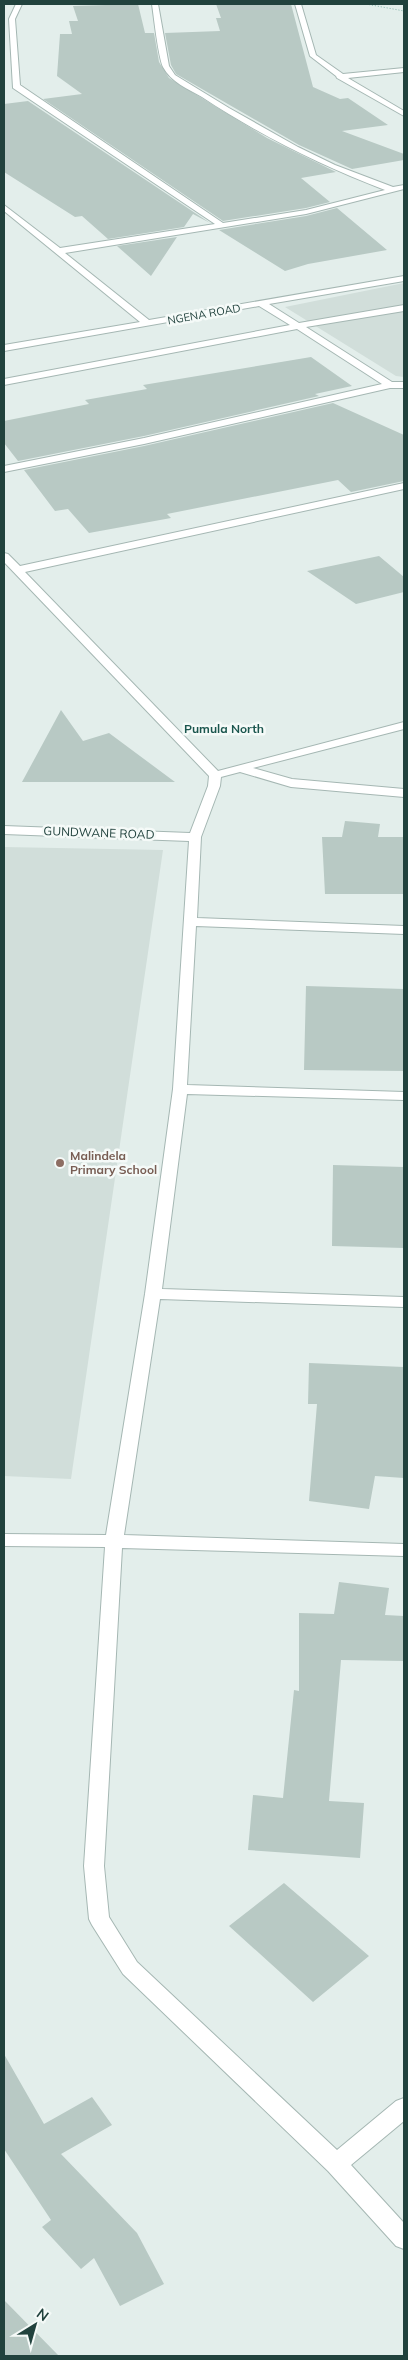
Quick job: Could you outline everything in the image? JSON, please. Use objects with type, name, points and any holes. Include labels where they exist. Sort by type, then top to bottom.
[{"type":"street","points":[[19,4],[12,19],[13,87],[223,226]]},
{"type":"street","points":[[155,4],[166,66],[173,76],[226,110],[295,149],[393,190]]},
{"type":"street","points":[[298,4],[313,56],[339,76],[404,114]]},
{"type":"street","points":[[339,76],[404,70]]},
{"type":"street","points":[[60,251],[306,212],[404,186]]},
{"type":"street","points":[[4,207],[148,324]]},
{"type":"street","name":"NGENA ROAD","points":[[4,348],[404,278]]},
{"type":"street","points":[[262,304],[390,385]]},
{"type":"street","points":[[4,382],[298,326],[404,308]]},
{"type":"street","points":[[4,469],[144,441],[390,385],[404,385]]},
{"type":"street","points":[[18,570],[404,486]]},
{"type":"street","points":[[4,556],[215,774],[214,786],[195,837],[180,1089],[153,1294],[114,1541],[94,1866],[99,1919],[130,1968],[336,2164],[404,2239]]},
{"type":"street","points":[[215,774],[242,769],[404,725]]},
{"type":"street","points":[[242,769],[291,783],[404,793]]},
{"type":"street","name":"GUNDWANE ROAD","points":[[4,830],[195,837]]},
{"type":"street","points":[[190,922],[404,930]]},
{"type":"street","points":[[180,1089],[404,1096]]},
{"type":"street","points":[[153,1294],[404,1302]]},
{"type":"street","points":[[4,1540],[114,1541],[404,1550]]},
{"type":"street","points":[[336,2164],[404,2108]]},
{"type":"path","points":[[366,4],[404,11]]},
{"type":"shaded area","points":[[404,283],[404,377],[396,376],[285,307]]},
{"type":"shaded area","name":"Malindela Primary School","points":[[4,847],[163,850],[71,1479],[4,1476]]},
{"type":"building","points":[[138,4],[145,33],[154,33],[159,62],[169,78],[267,138],[336,172],[301,178],[330,202],[306,208],[223,221],[43,99],[82,94],[57,76],[60,34],[72,34],[69,21],[78,21],[73,6]]},
{"type":"building","points":[[216,4],[291,4],[313,87],[340,99],[348,98],[388,125],[342,131],[404,154],[404,160],[352,169],[299,145],[176,74],[171,65],[165,33],[220,31],[216,18],[221,18]]},
{"type":"building","points":[[28,101],[210,223],[193,214],[184,227],[108,239],[82,216],[75,217],[4,172],[4,104]]},
{"type":"building","points":[[337,208],[387,250],[308,264],[285,271],[219,230],[306,216]]},
{"type":"building","points":[[177,237],[151,276],[117,246]]},
{"type":"building","points":[[311,357],[352,386],[315,394],[319,396],[144,436],[18,461],[4,443],[4,421],[89,404],[85,400],[147,389],[143,385]]},
{"type":"building","points":[[333,403],[404,435],[404,481],[351,492],[338,480],[167,514],[171,518],[89,533],[68,509],[55,511],[24,470],[144,446]]},
{"type":"building","points":[[379,556],[404,577],[404,592],[356,604],[307,571]]},
{"type":"building","points":[[61,710],[83,741],[109,733],[175,782],[22,782]]},
{"type":"building","points":[[345,821],[380,824],[378,837],[404,837],[404,894],[325,894],[322,837],[342,837]]},
{"type":"building","points":[[306,986],[404,989],[404,1071],[304,1070]]},
{"type":"building","points":[[333,1165],[404,1167],[404,1248],[332,1246]]},
{"type":"building","points":[[309,1363],[404,1367],[404,1478],[375,1476],[369,1509],[309,1501],[317,1404],[308,1404]]},
{"type":"building","points":[[339,1582],[389,1588],[385,1615],[404,1616],[404,1661],[341,1660],[329,1801],[364,1803],[360,1858],[248,1850],[253,1795],[283,1798],[294,1690],[299,1691],[299,1613],[334,1614]]},
{"type":"building","points":[[284,1883],[369,1956],[313,2002],[229,1926]]},
{"type":"building","points":[[4,2054],[44,2124],[92,2097],[112,2125],[61,2154],[137,2233],[164,2284],[120,2306],[94,2258],[81,2269],[42,2227],[51,2220],[4,2149]]},
{"type":"building","points":[[4,2300],[59,2356],[4,2356]]},
{"type":"place","name":"Malindela Primary School","points":[[60,1163]]},
{"type":"district","name":"Pumula North","points":[[224,729]]}]
